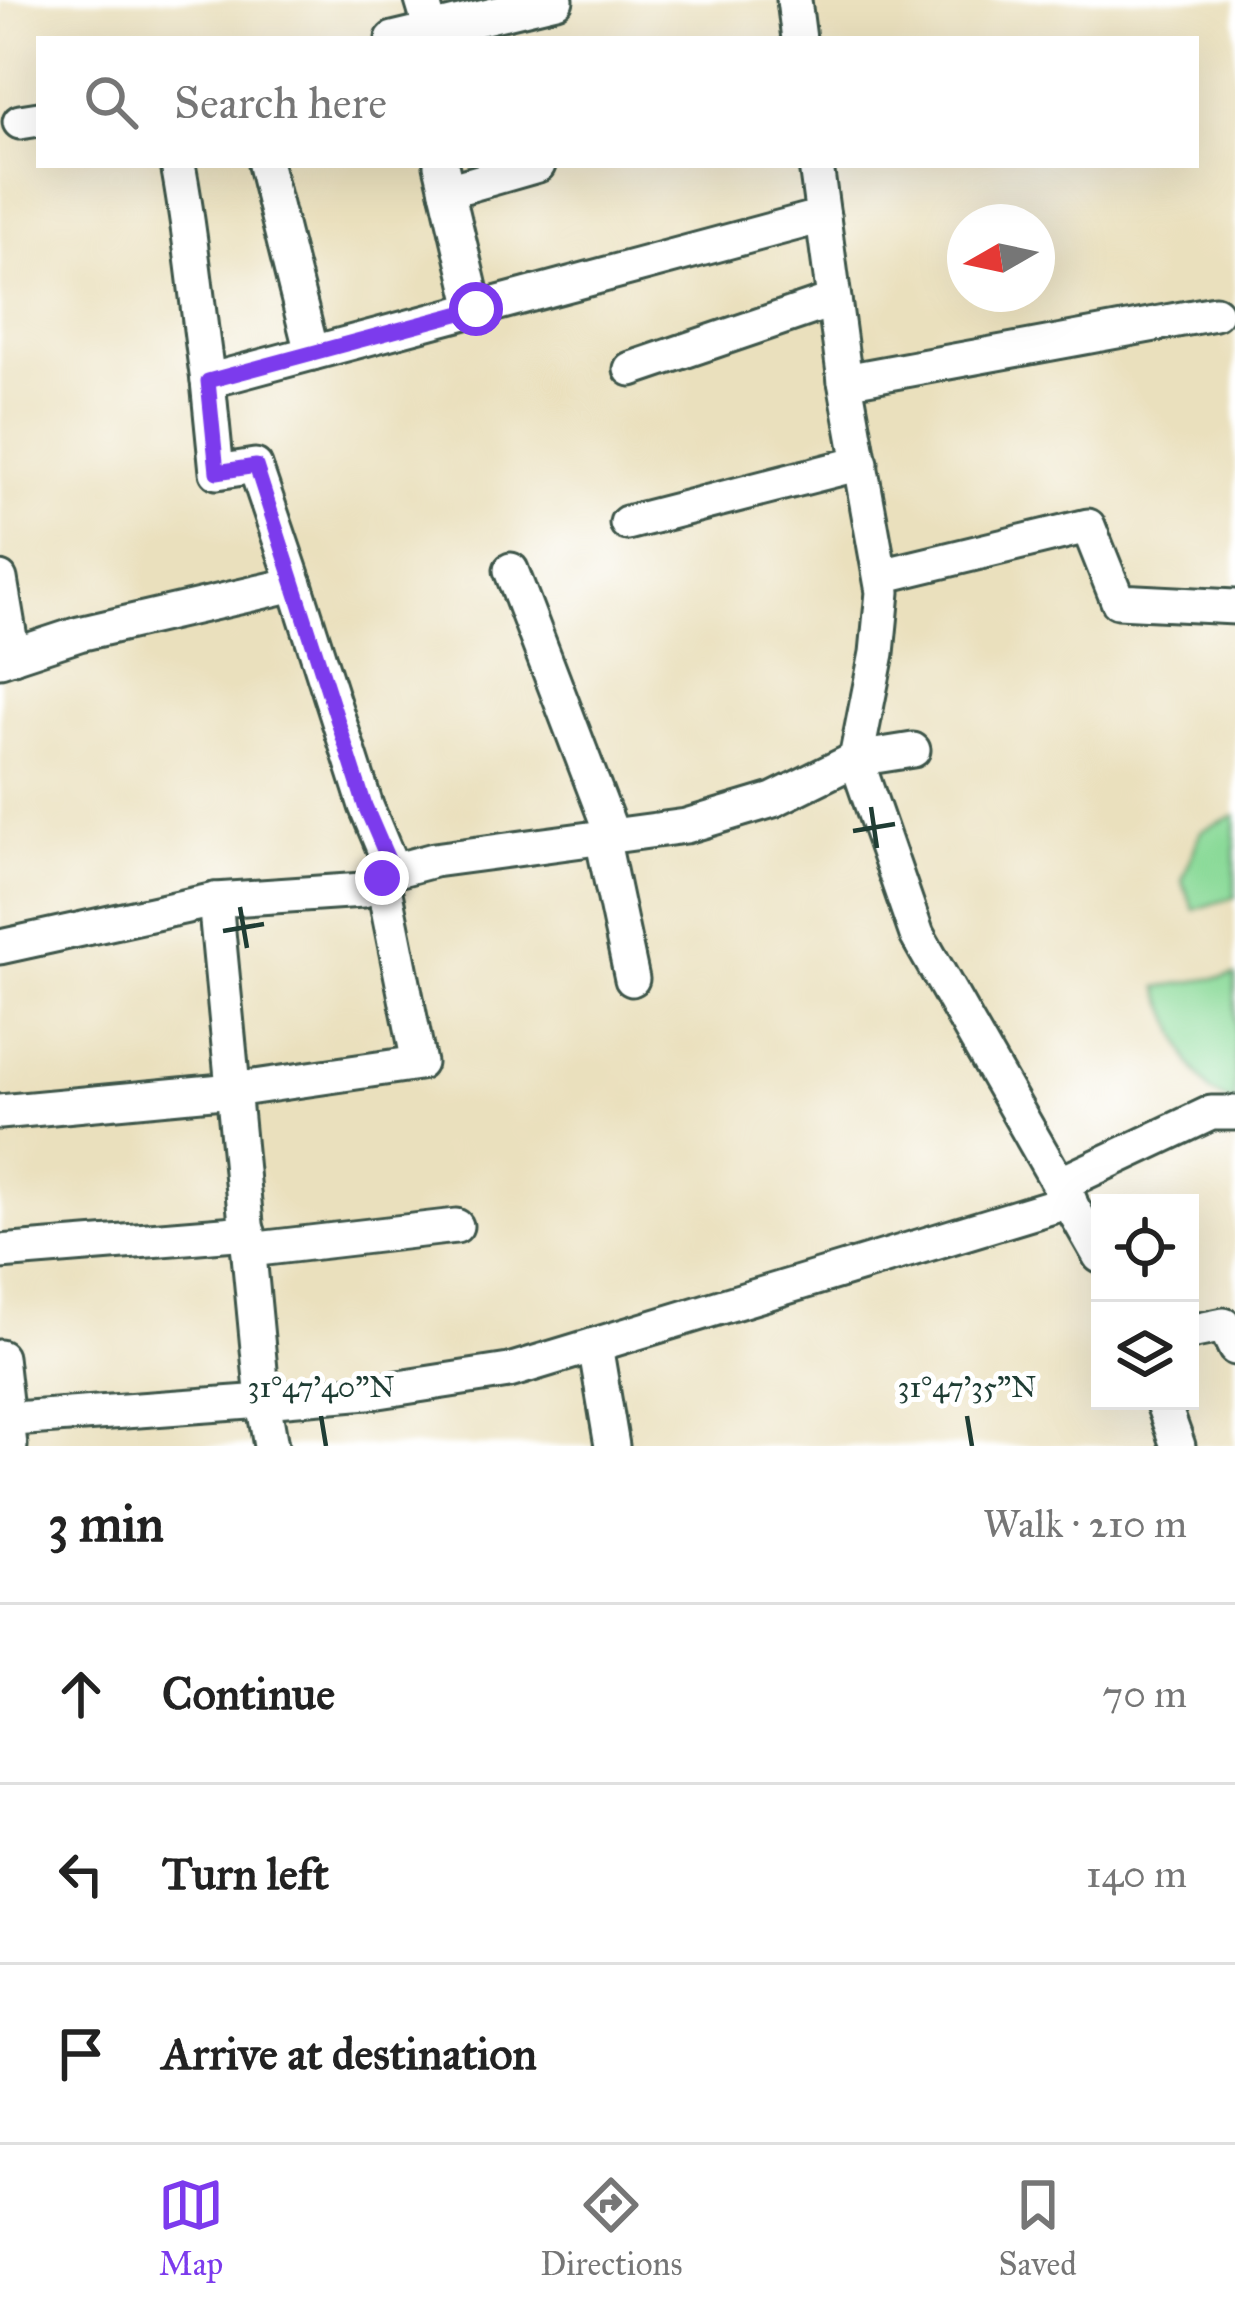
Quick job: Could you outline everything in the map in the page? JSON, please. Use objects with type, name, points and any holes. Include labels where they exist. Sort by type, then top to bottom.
[{"type":"street","points":[[413,28],[556,0]]},
{"type":"street","points":[[794,0],[799,36]]},
{"type":"street","points":[[0,1112],[233,1090],[419,1063],[388,874],[256,466],[217,472],[193,242],[179,168]]},
{"type":"street","points":[[266,168],[313,353]]},
{"type":"street","points":[[476,309],[444,178],[516,168]]},
{"type":"street","points":[[816,168],[845,381],[880,576],[878,653],[856,759],[917,935],[1091,1240]]},
{"type":"street","points":[[208,381],[823,215]]},
{"type":"street","points":[[632,369],[834,300]]},
{"type":"street","points":[[845,381],[1215,313]]},
{"type":"street","points":[[628,524],[861,463]]},
{"type":"street","points":[[880,576],[1088,526],[1118,601],[1235,607]]},
{"type":"street","points":[[511,570],[607,837],[632,979]]},
{"type":"street","points":[[0,579],[6,658],[79,634],[295,584]]},
{"type":"street","points":[[0,947],[215,900],[363,890],[388,874],[454,856],[686,826],[773,800],[856,759],[913,750]]},
{"type":"street","points":[[215,900],[271,1446]]},
{"type":"street","points":[[0,1357],[6,1429],[379,1391],[508,1371],[1065,1192],[1211,1113],[1235,1113]]},
{"type":"street","points":[[0,1252],[456,1226]]},
{"type":"street","points":[[1199,1330],[1225,1325],[1235,1348]]},
{"type":"street","points":[[595,1345],[612,1446]]},
{"type":"street","points":[[1165,1410],[1178,1446]]},
{"type":"green space","points":[[1235,815],[1235,897],[1194,910],[1182,881],[1201,831]]},
{"type":"green space","points":[[1235,975],[1235,1104],[1210,1091],[1190,1063],[1158,987]]},
{"type":"route","points":[[382,878],[393,871],[365,806],[256,466],[217,472],[208,381],[476,309]]}]
